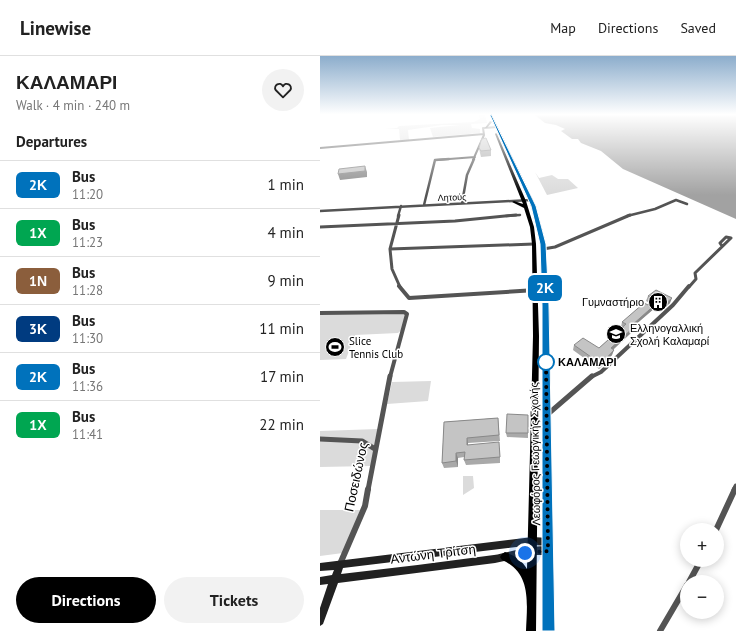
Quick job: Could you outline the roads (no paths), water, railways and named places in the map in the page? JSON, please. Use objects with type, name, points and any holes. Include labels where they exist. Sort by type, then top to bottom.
[{"type":"main road","name":"Λεωφόρος Γεωργικής Σχολής","points":[[501,142],[520,191],[527,201],[534,244],[536,290],[531,631]]},
{"type":"main road","name":"Λεωφόρος Γεωργικής Σχολής","points":[[501,142],[540,229],[543,249],[547,416],[549,631]]},
{"type":"main road","points":[[513,201],[520,191]]},
{"type":"main road","points":[[513,201],[527,201]]},
{"type":"main road","points":[[505,557],[515,561],[522,568],[527,577],[531,596]]},
{"type":"street","points":[[320,148],[392,142]]},
{"type":"street","points":[[462,203],[467,175],[481,142]]},
{"type":"street","points":[[424,205],[435,160],[475,157]]},
{"type":"street","points":[[543,249],[555,247],[624,217],[655,209],[676,200],[687,204]]},
{"type":"street","name":"Λητούς","points":[[320,211],[527,201]]},
{"type":"street","points":[[401,206],[390,249],[395,276],[403,292],[409,298],[536,290]]},
{"type":"street","points":[[320,227],[455,221],[520,215]]},
{"type":"street","points":[[390,249],[534,244]]},
{"type":"street","points":[[547,416],[592,376],[601,372],[673,305],[696,279],[695,273],[722,246]]},
{"type":"street","name":"Ποσειδώνος","points":[[320,314],[406,312],[407,314],[401,333],[374,449],[365,506],[333,580],[320,621]]},
{"type":"street","points":[[320,439],[362,441],[374,449]]},
{"type":"street","points":[[719,523],[736,486]]},
{"type":"street","name":"Αντώνη Τρίτση","points":[[320,581],[505,557],[533,546]]},
{"type":"street","name":"Αντώνη Τρίτση","points":[[320,567],[533,546],[548,546]]},
{"type":"street","points":[[660,631],[680,597]]},
{"type":"place","name":"Γυμναστήριο","points":[[658,302]]},
{"type":"place","name":"Ελληνογαλλική Σχολή Καλαμαρί","points":[[616,334]]},
{"type":"place","name":"Slice Tennis Club","points":[[335,347]]},
{"type":"place","name":"ΚΑΛΑΜΑΡΙ","points":[[546,362]]}]
